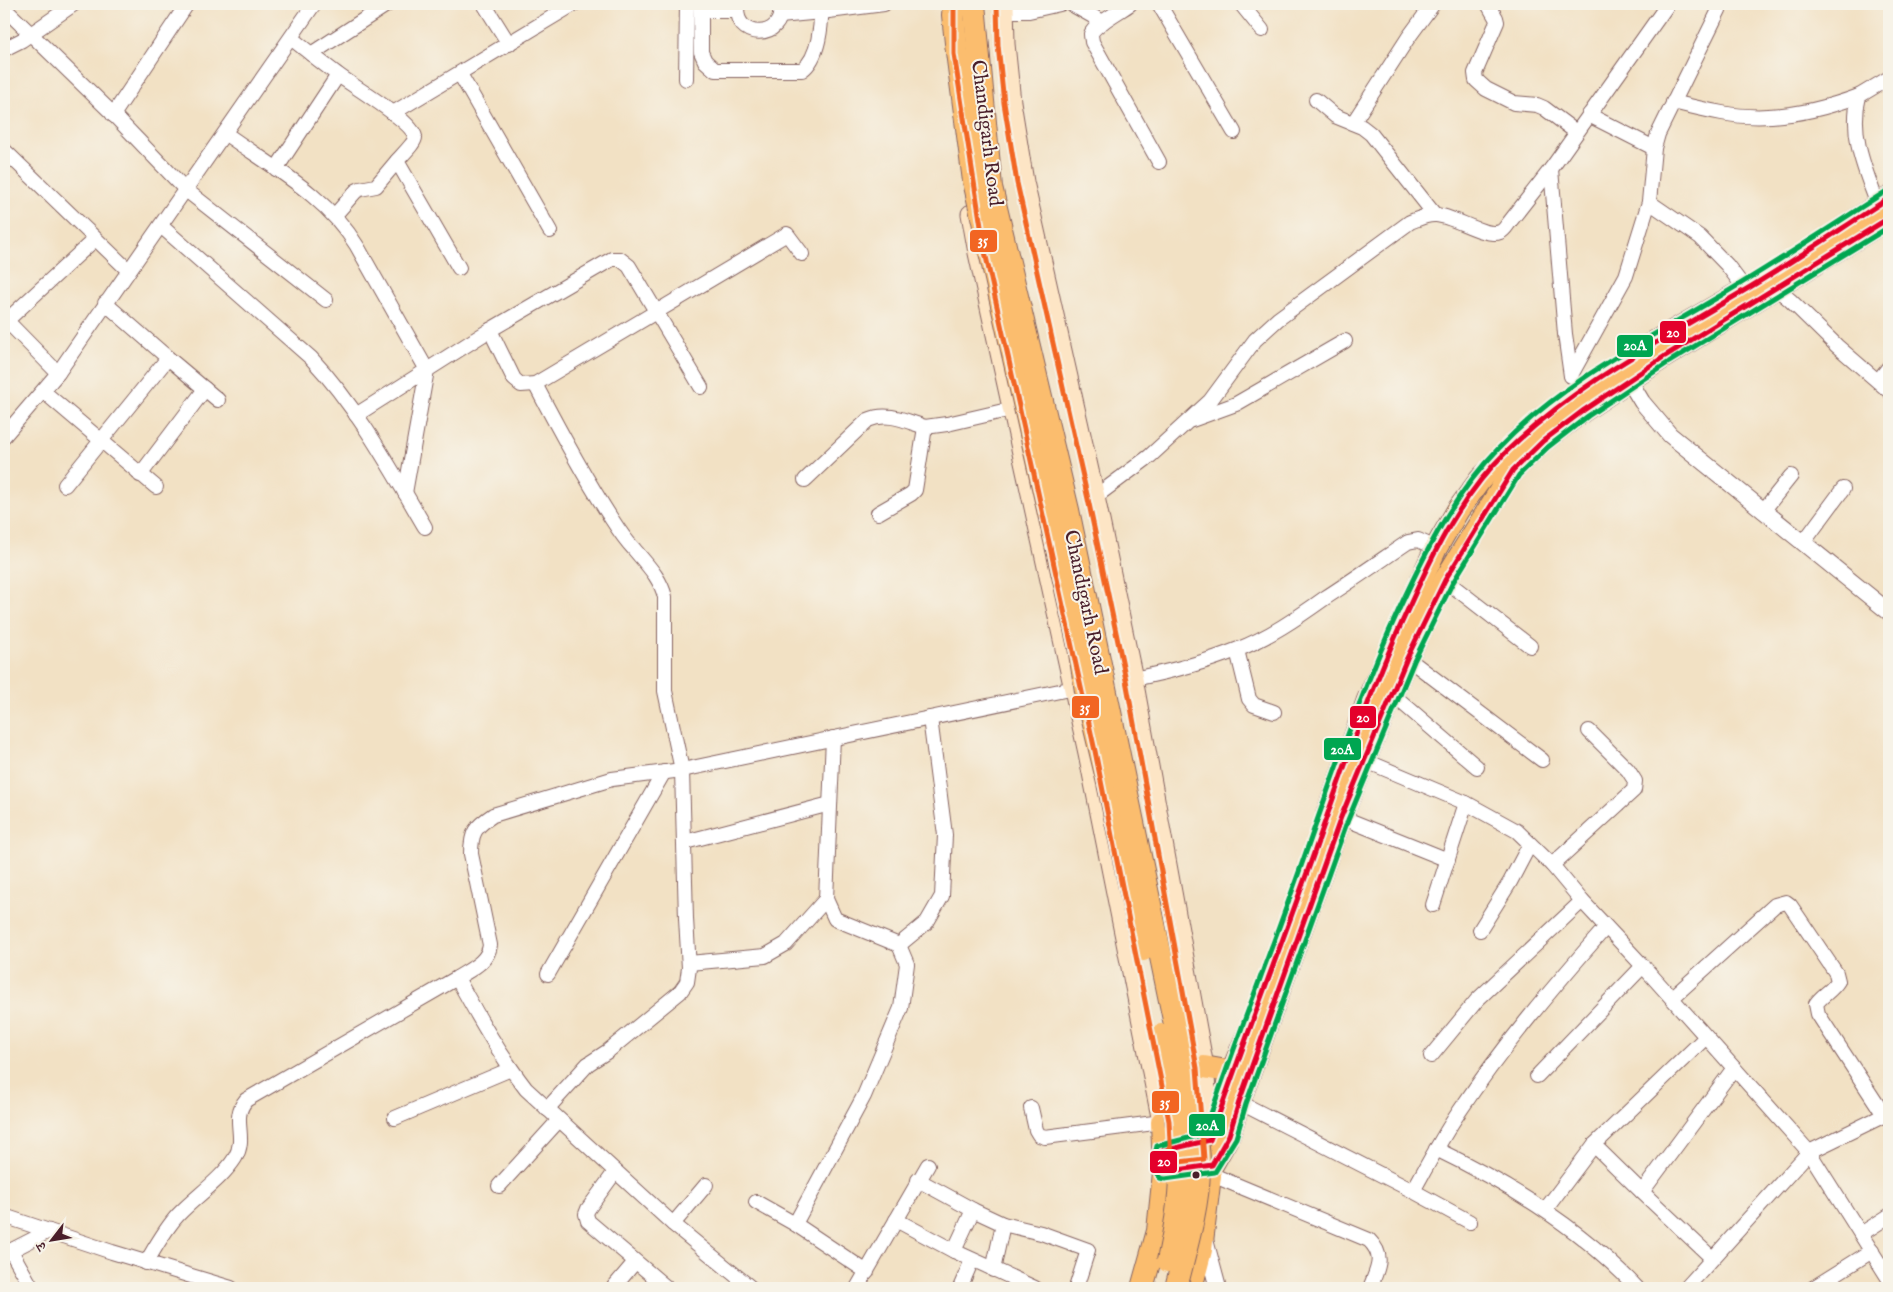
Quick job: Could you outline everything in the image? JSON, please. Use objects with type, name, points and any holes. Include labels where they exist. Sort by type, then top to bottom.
[{"type":"highway","points":[[954,4],[953,15],[957,52],[974,181],[1079,646],[1086,691],[1108,783],[1166,1062],[1174,1110],[1180,1174],[1176,1220],[1161,1288]]},
{"type":"highway","name":"Chandigarh Road","points":[[974,4],[991,187],[1068,510],[1188,1087],[1198,1145],[1199,1172],[1191,1228],[1176,1288]]},
{"type":"highway","points":[[1211,1170],[1229,1135],[1239,1102],[1341,817],[1368,700],[1436,548],[1458,510],[1480,480],[1520,438],[1555,408],[1577,393],[1624,373],[1777,289],[1886,207]]},
{"type":"highway","points":[[1624,373],[1655,342],[1746,290],[1848,226],[1886,207]]},
{"type":"highway","points":[[1191,1288],[1203,1235],[1211,1170],[1210,1140],[1232,1072],[1252,1025],[1270,969],[1356,757],[1392,694],[1407,658],[1445,580],[1512,470],[1542,441],[1577,393]]},
{"type":"highway","points":[[1204,1067],[1232,1072]]},
{"type":"highway","points":[[1142,1288],[1158,1232],[1160,1217],[1164,1162],[1162,1122]]},
{"type":"highway","points":[[1164,1162],[1210,1140]]},
{"type":"highway","points":[[1164,1162],[1211,1170]]},
{"type":"main road","points":[[947,4],[947,55],[978,253],[1074,688],[1162,1122]]},
{"type":"main road","points":[[1004,7],[1011,102],[1024,182],[1095,497],[1133,679],[1204,1067],[1210,1140]]},
{"type":"main road","points":[[1034,509],[1095,497]]},
{"type":"street","points":[[4,49],[30,35],[73,4]]},
{"type":"street","points":[[113,115],[187,4]]},
{"type":"street","points":[[4,436],[44,392],[58,373],[128,270],[162,226],[226,134],[314,4]]},
{"type":"street","points":[[311,54],[388,4]]},
{"type":"street","points":[[484,4],[510,44]]},
{"type":"street","points":[[393,112],[460,74],[574,4]]},
{"type":"street","points":[[686,79],[687,4]]},
{"type":"street","points":[[821,8],[816,52],[808,65],[802,70],[715,70],[705,61],[701,52],[701,8],[738,8],[739,20],[744,26],[756,32],[771,29],[776,24],[780,10],[884,4]]},
{"type":"street","points":[[1004,7],[1029,11],[1060,4]]},
{"type":"street","points":[[1071,4],[1103,22]]},
{"type":"street","points":[[1130,4],[1094,30],[1091,35],[1092,42],[1159,162]]},
{"type":"street","points":[[1159,4],[1234,132]]},
{"type":"street","points":[[1241,4],[1262,30]]},
{"type":"street","points":[[1353,123],[1408,38],[1433,4]]},
{"type":"street","points":[[1488,4],[1497,22],[1475,73],[1476,80],[1486,88],[1514,103],[1537,105],[1544,108],[1576,132]]},
{"type":"street","points":[[1095,497],[1150,456],[1189,421],[1215,395],[1255,340],[1278,319],[1410,222],[1424,216],[1435,215],[1453,219],[1490,234],[1500,232],[1550,170],[1668,4]]},
{"type":"street","points":[[1577,393],[1624,282],[1649,202],[1654,148],[1658,134],[1720,4]]},
{"type":"street","points":[[4,8],[186,190],[326,300]]},
{"type":"street","points":[[291,38],[338,75],[393,112],[412,130],[415,136],[415,141],[376,186],[356,191],[335,215]]},
{"type":"street","points":[[460,74],[550,231]]},
{"type":"street","points":[[276,169],[338,75]]},
{"type":"street","points":[[1673,102],[1723,114],[1752,116],[1801,112],[1839,104],[1859,96],[1889,78]]},
{"type":"street","points":[[1859,96],[1855,111],[1856,138],[1886,207]]},
{"type":"street","points":[[1316,100],[1334,116],[1353,123],[1371,134],[1435,215]]},
{"type":"street","points":[[1589,116],[1654,148]]},
{"type":"street","points":[[226,134],[319,200],[335,215],[357,246],[427,370],[405,493]]},
{"type":"street","points":[[4,150],[128,270]]},
{"type":"street","points":[[397,161],[459,268]]},
{"type":"street","points":[[1550,170],[1565,334],[1577,393]]},
{"type":"street","points":[[1649,202],[1700,237],[1727,265],[1746,290]]},
{"type":"street","points":[[162,226],[311,358],[342,393],[425,528]]},
{"type":"street","points":[[490,330],[514,379],[521,385],[535,384],[787,234],[802,254]]},
{"type":"street","points":[[58,373],[5,321],[94,239]]},
{"type":"street","points":[[356,415],[490,330],[616,258],[628,266],[701,387]]},
{"type":"street","points":[[1777,289],[1837,346],[1889,391]]},
{"type":"street","points":[[105,303],[218,400]]},
{"type":"street","points":[[1189,421],[1236,404],[1345,341]]},
{"type":"street","points":[[65,485],[102,442],[168,358]]},
{"type":"street","points":[[1878,381],[1889,367]]},
{"type":"street","points":[[1624,373],[1642,402],[1670,435],[1889,612]]},
{"type":"street","points":[[535,384],[580,468],[623,537],[651,568],[662,588],[664,597],[664,690],[682,770],[689,963],[687,982],[680,992],[608,1051],[588,1064],[547,1109]]},
{"type":"street","points":[[140,475],[204,389]]},
{"type":"street","points":[[44,392],[140,475],[156,486]]},
{"type":"street","points":[[805,480],[868,420],[877,416],[887,415],[925,427],[947,424],[1012,409]]},
{"type":"street","points":[[878,513],[915,490],[925,427]]},
{"type":"street","points":[[1763,511],[1791,476]]},
{"type":"street","points":[[1803,543],[1844,489]]},
{"type":"street","points":[[1133,679],[1180,669],[1237,650],[1292,621],[1408,542],[1418,540],[1436,548]]},
{"type":"street","points":[[1445,580],[1530,646]]},
{"type":"street","points":[[1237,650],[1249,699],[1254,705],[1274,712]]},
{"type":"street","points":[[1407,658],[1542,760]]},
{"type":"street","points":[[146,1263],[171,1223],[235,1158],[239,1150],[240,1139],[238,1116],[240,1108],[246,1100],[457,978],[479,964],[489,954],[490,945],[471,854],[471,839],[477,826],[493,815],[612,779],[682,770],[1074,688]]},
{"type":"street","points":[[1392,694],[1477,767]]},
{"type":"street","points":[[898,945],[927,922],[942,896],[945,835],[930,718]]},
{"type":"street","points":[[1552,865],[1634,790],[1635,781],[1628,770],[1589,731]]},
{"type":"street","points":[[796,1224],[864,1096],[901,1008],[907,964],[898,945],[835,919],[826,899],[833,738]]},
{"type":"street","points":[[1356,757],[1466,804],[1517,830],[1552,865],[1606,928],[1643,966],[1810,1152],[1889,1278]]},
{"type":"street","points":[[548,974],[664,772]]},
{"type":"street","points":[[685,842],[830,804]]},
{"type":"street","points":[[1432,905],[1466,804]]},
{"type":"street","points":[[1341,817],[1448,860]]},
{"type":"street","points":[[1480,930],[1510,882],[1530,844]]},
{"type":"street","points":[[689,963],[765,956],[786,944],[826,899]]},
{"type":"street","points":[[1431,1056],[1482,994],[1582,901]]},
{"type":"street","points":[[1672,998],[1775,905],[1786,902],[1790,905],[1836,973],[1838,980],[1835,986],[1820,998],[1816,1004],[1818,1014],[1887,1114],[1810,1152],[1712,1258],[1694,1285]]},
{"type":"street","points":[[1413,1191],[1458,1113],[1483,1077],[1550,991],[1606,928]]},
{"type":"street","points":[[1537,1076],[1643,966]]},
{"type":"street","points":[[457,978],[486,1030],[511,1069],[526,1088],[673,1224],[751,1288]]},
{"type":"street","points":[[1545,1210],[1594,1144],[1706,1037]]},
{"type":"street","points":[[1642,1192],[1734,1068]]},
{"type":"street","points":[[396,1118],[511,1069]]},
{"type":"street","points":[[1239,1102],[1470,1222]]},
{"type":"street","points":[[1031,1108],[1036,1130],[1045,1137],[1162,1122]]},
{"type":"street","points":[[499,1186],[559,1120]]},
{"type":"street","points":[[1594,1144],[1712,1258]]},
{"type":"street","points":[[1436,1149],[1464,1162],[1545,1210],[1598,1252],[1637,1288]]},
{"type":"street","points":[[857,1288],[928,1165]]},
{"type":"street","points":[[1211,1170],[1369,1240],[1379,1255],[1370,1288]]},
{"type":"street","points":[[615,1172],[586,1214],[588,1221],[667,1288]]},
{"type":"street","points":[[918,1180],[1003,1224],[1041,1233],[1088,1250],[1076,1288]]},
{"type":"street","points":[[673,1224],[706,1185]]},
{"type":"street","points":[[756,1202],[796,1224],[867,1272]]},
{"type":"street","points":[[954,1251],[973,1210]]},
{"type":"street","points":[[4,1216],[146,1263],[231,1288]]},
{"type":"street","points":[[1861,1234],[1889,1216]]},
{"type":"street","points":[[1160,1217],[1203,1235],[1218,1288]]},
{"type":"street","points":[[896,1220],[972,1260],[1035,1288]]},
{"type":"street","points":[[993,1270],[1003,1224]]},
{"type":"street","points":[[32,1288],[7,1253],[49,1231]]},
{"type":"street","points":[[1813,1288],[1872,1251]]},
{"type":"street","points":[[960,1288],[972,1260]]},
{"type":"street","points":[[613,1288],[635,1262]]},
{"type":"street","points":[[193,1288],[206,1281]]},
{"type":"transit line","name":"35","points":[[954,4],[954,54],[985,252],[1095,751],[1169,1121],[1171,1163],[1204,1159],[1197,1068],[1126,680],[1088,499],[1017,183],[1004,103],[998,45],[997,4]]},
{"type":"transit line","name":"20A","points":[[1885,192],[1762,271],[1604,364],[1576,383],[1523,425],[1499,448],[1468,484],[1431,543],[1400,607],[1374,668],[1204,1134],[1157,1146],[1155,1162],[1160,1178],[1165,1179],[1215,1172],[1236,1138],[1246,1104],[1348,820],[1414,661],[1452,584],[1519,475],[1548,447],[1588,416],[1669,362],[1889,227]]},
{"type":"transit line","name":"20","points":[[1889,198],[1778,270],[1649,346],[1590,384],[1534,426],[1508,450],[1477,485],[1450,524],[1439,545],[1418,587],[1382,669],[1347,760],[1210,1140],[1163,1151],[1164,1172],[1212,1165],[1229,1135],[1239,1102],[1341,817],[1407,658],[1445,580],[1513,470],[1543,441],[1584,410],[1665,356],[1889,218]]}]
